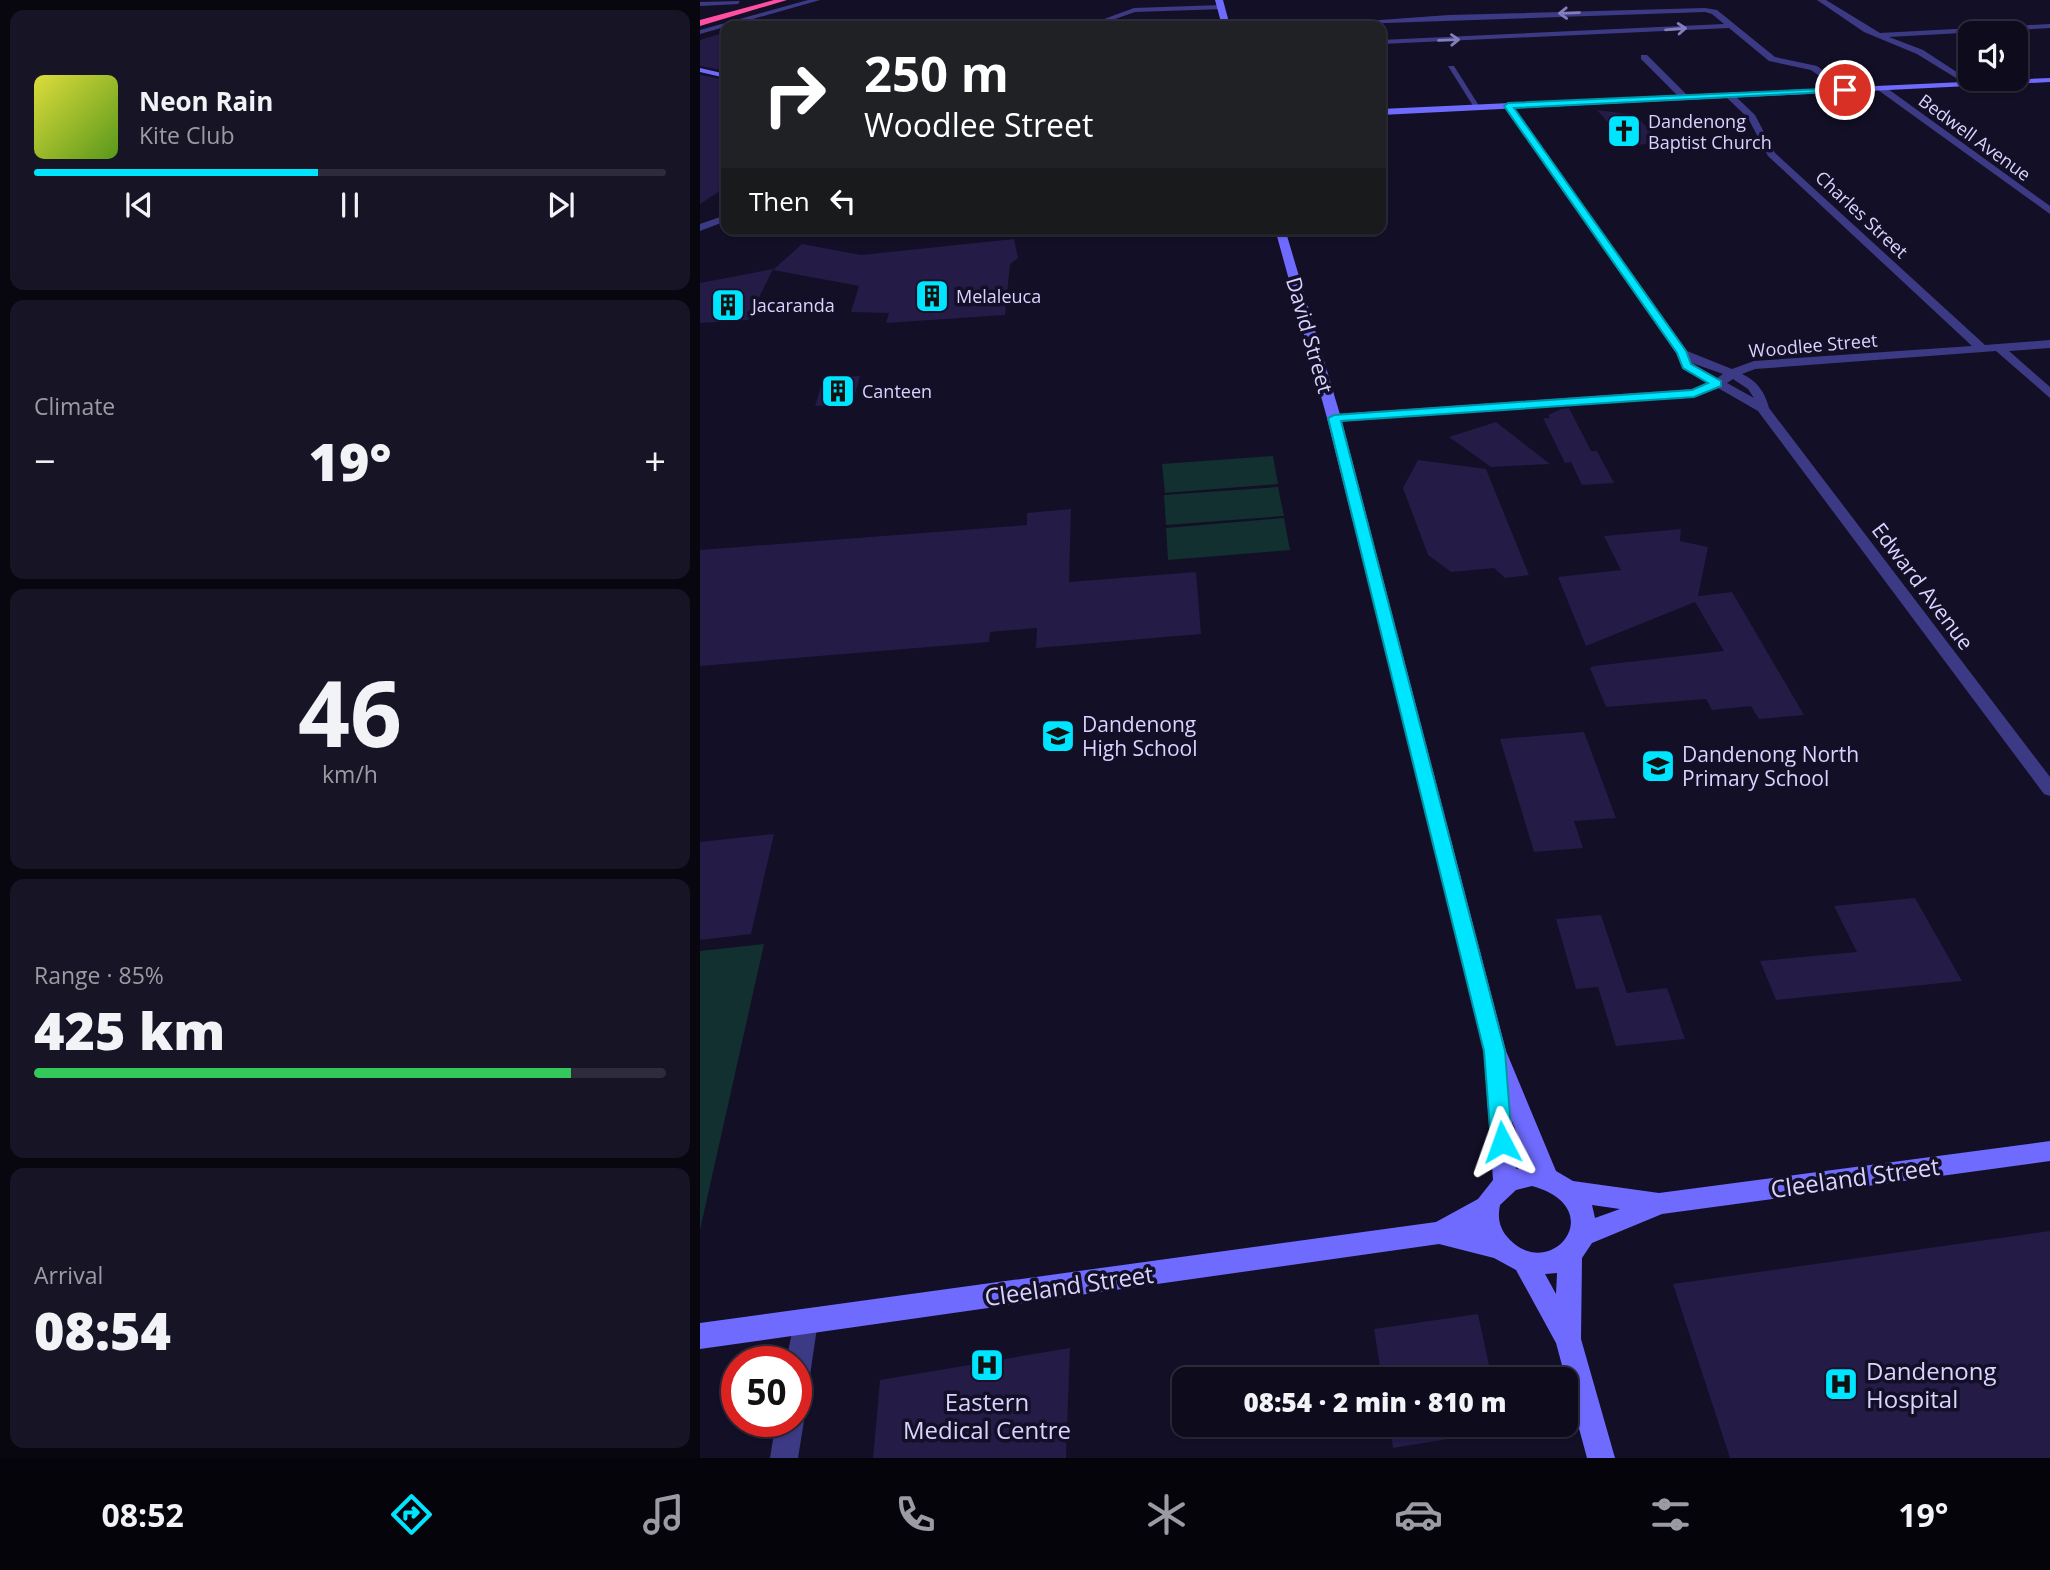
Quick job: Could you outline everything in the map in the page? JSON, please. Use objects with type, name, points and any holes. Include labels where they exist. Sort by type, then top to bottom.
[{"type":"highway","points":[[700,23],[783,0]]},
{"type":"highway","points":[[703,11],[742,1]]},
{"type":"highway","points":[[703,11],[768,4]]},
{"type":"main road","points":[[1220,4],[1225,21]]},
{"type":"main road","points":[[700,70],[721,75]]},
{"type":"main road","points":[[2028,83],[2048,82]]},
{"type":"main road","points":[[1386,112],[1958,84]]},
{"type":"main road","name":"David Street","points":[[1282,235],[1334,418],[1494,1051],[1546,1177]]},
{"type":"main road","name":"David Street","points":[[1494,1051],[1505,1183]]},
{"type":"main road","name":"Cleeland Street","points":[[1570,1191],[1661,1203],[2050,1151]]},
{"type":"main road","points":[[1568,1339],[1583,1212],[1577,1198],[1546,1177],[1525,1176],[1496,1189],[1487,1207],[1487,1221],[1491,1236],[1512,1257],[1542,1265],[1577,1245]]},
{"type":"main road","name":"Cleeland Street","points":[[1577,1245],[1661,1203]]},
{"type":"main road","name":"Cleeland Street","points":[[700,1336],[1439,1233],[1487,1207]]},
{"type":"main road","name":"Cleeland Street","points":[[1439,1233],[1501,1248]]},
{"type":"main road","points":[[1525,1262],[1568,1339],[1601,1458]]},
{"type":"street","points":[[740,21],[816,0]]},
{"type":"street","points":[[1821,0],[1876,35],[1920,52],[1958,77]]},
{"type":"street","points":[[700,4],[742,1]]},
{"type":"street","points":[[1103,21],[1134,10],[1220,4]]},
{"type":"street","points":[[1386,21],[1696,9],[1714,12],[1772,59],[1814,68],[1845,90]]},
{"type":"street","points":[[1523,15],[1540,36]]},
{"type":"street","points":[[1465,17],[1480,38]]},
{"type":"street","points":[[700,32],[721,26]]},
{"type":"street","points":[[1386,42],[1729,26]]},
{"type":"street","points":[[1876,35],[2050,26]]},
{"type":"street","points":[[1644,57],[1684,97]]},
{"type":"street","points":[[1451,68],[1478,107]]},
{"type":"street","name":"Bedwell Avenue","points":[[1881,88],[2050,211]]},
{"type":"street","name":"Charles Street","points":[[1729,95],[1752,117],[1771,154],[1982,349]]},
{"type":"street","name":"Edward Avenue","points":[[1508,106],[1682,353],[1683,361],[1691,370],[1763,408]]},
{"type":"street","points":[[700,228],[721,220]]},
{"type":"street","name":"Woodlee Street","points":[[1334,418],[1694,393],[1754,365],[2050,344]]},
{"type":"street","points":[[1999,348],[2050,394]]},
{"type":"street","name":"Edward Avenue","points":[[1682,353],[1732,373],[1758,392],[1763,408],[2050,790]]},
{"type":"street","points":[[801,1346],[805,1321]]},
{"type":"street","points":[[784,1458],[787,1437]]},
{"type":"green space","points":[[1273,456],[1278,484],[1165,493],[1162,464]]},
{"type":"green space","points":[[1278,487],[1284,516],[1166,525],[1164,495]]},
{"type":"green space","points":[[1284,518],[1290,550],[1168,560],[1166,528]]},
{"type":"green space","points":[[764,944],[700,1230],[700,951]]},
{"type":"building","points":[[721,34],[721,70],[700,66],[700,40]]},
{"type":"building","points":[[700,75],[721,79],[721,190],[700,204]]},
{"type":"building","points":[[1597,110],[1635,115],[1661,142],[1629,146]]},
{"type":"building","name":"Melaleuca","points":[[1014,239],[1018,258],[1010,264],[1005,315],[886,323],[889,313],[851,312],[859,286],[773,270],[802,244],[861,255]]},
{"type":"building","name":"Jacaranda","points":[[773,269],[748,320],[700,323],[700,283]]},
{"type":"building","name":"Canteen","points":[[860,376],[852,404],[815,406],[824,378]]},
{"type":"building","points":[[1569,408],[1591,451],[1597,451],[1614,483],[1582,485],[1571,462],[1565,463],[1543,418],[1550,418],[1548,415]]},
{"type":"building","points":[[1496,422],[1550,464],[1491,467],[1449,437]]},
{"type":"building","points":[[1418,460],[1486,469],[1529,575],[1505,578],[1494,568],[1451,572],[1428,555],[1403,488]]},
{"type":"building","points":[[1071,509],[1069,582],[1196,572],[1201,634],[1036,648],[1037,628],[990,632],[989,642],[700,666],[700,550],[1027,525],[1027,513]]},
{"type":"building","points":[[1681,529],[1680,541],[1708,547],[1698,596],[1732,592],[1804,715],[1759,719],[1751,706],[1712,710],[1706,699],[1606,707],[1590,668],[1594,666],[1724,651],[1695,602],[1586,646],[1558,577],[1621,570],[1604,536]]},
{"type":"building","points":[[1584,732],[1616,818],[1574,821],[1583,848],[1534,852],[1500,739]]},
{"type":"building","points":[[774,834],[751,934],[700,940],[700,842]]},
{"type":"building","points":[[1915,898],[1962,981],[1776,1000],[1760,961],[1857,952],[1834,906]]},
{"type":"building","points":[[1601,915],[1627,993],[1667,988],[1685,1039],[1616,1046],[1598,987],[1576,989],[1556,919]]},
{"type":"building","name":"Dandenong Hospital","points":[[2050,1231],[2050,1458],[1730,1458],[1673,1284]]},
{"type":"building","points":[[1478,1314],[1489,1367],[1380,1367],[1374,1329]]},
{"type":"building","points":[[1070,1348],[1066,1458],[873,1458],[880,1380]]},
{"type":"building","points":[[1392,1437],[1460,1437],[1393,1448]]},
{"type":"place","name":"Dandenong Baptist Church","points":[[1624,131]]},
{"type":"place","name":"Melaleuca","points":[[932,296]]},
{"type":"place","name":"Jacaranda","points":[[728,305]]},
{"type":"place","name":"Canteen","points":[[838,391]]},
{"type":"place","name":"Dandenong High School","points":[[1058,736]]},
{"type":"place","name":"Dandenong North Primary School","points":[[1658,766]]},
{"type":"place","name":"Eastern Medical Centre","points":[[987,1365]]},
{"type":"place","name":"Dandenong Hospital","points":[[1841,1384]]},
{"type":"route","points":[[1502,1142],[1494,1051],[1334,418],[1694,393],[1717,384],[1686,366],[1682,353],[1508,106],[1845,90]]}]
